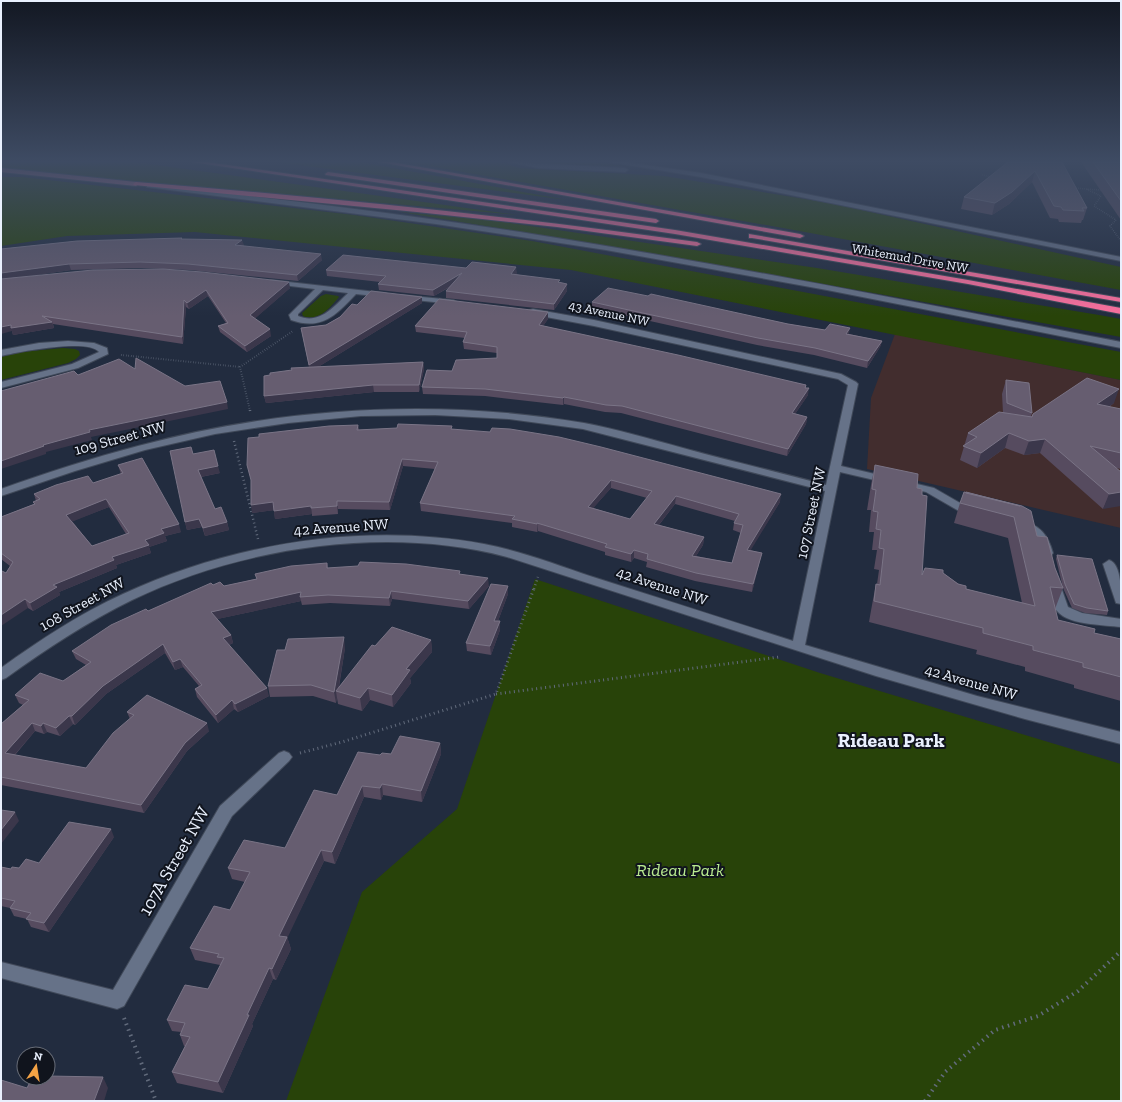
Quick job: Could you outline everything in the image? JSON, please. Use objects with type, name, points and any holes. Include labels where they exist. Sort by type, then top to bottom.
[{"type":"highway","points":[[458,213],[509,219],[968,282]]},
{"type":"highway","name":"Whitemud Drive NW","points":[[542,213],[675,232],[968,282],[1121,311]]},
{"type":"highway","points":[[601,213],[661,222]]},
{"type":"highway","points":[[673,213],[778,232],[969,273]]},
{"type":"highway","name":"Whitemud Drive NW","points":[[744,235],[1121,300]]},
{"type":"street","points":[[379,213],[535,236],[1121,345]]},
{"type":"street","points":[[892,213],[1121,259]]},
{"type":"street","points":[[268,281],[464,303]]},
{"type":"street","points":[[322,287],[295,312],[293,315],[294,318],[312,322],[325,319],[354,291]]},
{"type":"street","name":"43 Avenue NW","points":[[527,311],[594,323],[841,377],[849,380],[853,384]]},
{"type":"street","points":[[1,353],[21,348],[64,344],[84,344],[99,347],[104,350],[103,354],[92,360],[1,385]]},
{"type":"street","name":"107 Street NW","points":[[798,647],[853,384]]},
{"type":"street","points":[[251,420],[331,414],[420,411],[546,420],[616,433],[832,490]]},
{"type":"street","name":"109 Street NW","points":[[1,493],[103,457],[208,432],[251,420]]},
{"type":"street","points":[[836,468],[930,490],[963,508],[983,514]]},
{"type":"street","points":[[1013,522],[1030,527],[1042,536],[1061,607],[1064,612],[1072,615],[1121,623]]},
{"type":"street","name":"42 Avenue NW","points":[[186,572],[224,560],[276,548],[320,543],[377,540],[432,541],[462,544],[505,553],[798,647],[1013,711],[1121,738]]},
{"type":"street","points":[[1109,564],[1121,600]]},
{"type":"street","name":"108 Street NW","points":[[1,676],[31,652],[87,617],[124,598],[186,572]]},
{"type":"street","name":"107A Street NW","points":[[117,1000],[226,811],[284,757]]},
{"type":"street","points":[[1,970],[117,1000]]},
{"type":"path","points":[[1106,213],[1116,220],[1110,226],[1112,231],[1116,232],[1121,241]]},
{"type":"path","points":[[121,355],[240,367],[296,329]]},
{"type":"path","points":[[240,367],[251,420]]},
{"type":"path","points":[[232,434],[258,540]]},
{"type":"path","points":[[496,694],[544,565]]},
{"type":"path","points":[[284,757],[342,742],[496,694],[784,656]]},
{"type":"path","points":[[925,1101],[945,1072],[995,1030],[1038,1016],[1078,991],[1121,951]]},
{"type":"path","points":[[117,1000],[156,1101]]},
{"type":"shaded area","points":[[895,334],[1121,380],[1121,528],[867,469],[871,398]]},
{"type":"green space","points":[[1,213],[340,213],[354,215],[532,241],[1121,352],[1121,380],[571,270],[195,232],[67,236],[1,246]]},
{"type":"green space","points":[[409,213],[490,220],[817,268],[1099,315],[1121,319],[1121,337],[650,253]]},
{"type":"green space","points":[[700,213],[877,213],[1121,267],[1121,290]]},
{"type":"green space","points":[[326,294],[339,297],[319,316],[303,316],[302,313],[321,296]]},
{"type":"green space","points":[[63,348],[75,349],[79,351],[80,355],[68,363],[1,380],[1,357],[21,352]]},
{"type":"green space","name":"Rideau Park","points":[[535,579],[820,673],[1121,764],[1121,1101],[286,1101],[362,892],[457,809]]},
{"type":"building","points":[[182,238],[181,239],[242,240],[235,245],[321,254],[297,275],[188,264],[140,262],[69,264],[1,273],[1,249],[77,241]]},
{"type":"building","points":[[343,255],[466,268],[472,262],[516,267],[511,274],[560,280],[558,282],[567,284],[554,304],[446,291],[462,273],[433,290],[378,284],[386,276],[326,270]]},
{"type":"building","points":[[163,269],[289,282],[250,315],[270,329],[245,346],[218,326],[228,323],[206,290],[187,303],[184,300],[182,337],[42,316],[52,322],[11,328],[11,325],[1,327],[1,279],[93,270]]},
{"type":"building","points":[[608,288],[648,296],[651,294],[788,324],[825,330],[830,324],[850,328],[846,334],[882,341],[868,361],[815,348],[758,338],[592,302]]},
{"type":"building","points":[[371,291],[422,297],[309,365],[301,328],[326,325],[340,317],[352,304],[357,305]]},
{"type":"building","points":[[439,299],[548,312],[539,325],[678,355],[806,385],[805,388],[809,388],[792,413],[807,417],[788,449],[622,406],[606,405],[564,397],[485,389],[422,387],[427,370],[452,371],[456,360],[497,358],[497,347],[463,342],[467,332],[415,326]]},
{"type":"building","points":[[136,358],[185,386],[220,381],[227,402],[89,430],[90,432],[43,445],[44,446],[1,461],[1,391],[74,371],[78,375],[119,359],[135,369]]},
{"type":"building","points":[[423,362],[419,385],[373,385],[264,396],[264,376],[270,375],[270,373],[292,370],[291,368]]},
{"type":"building","points":[[1087,378],[1119,389],[1097,404],[1121,409],[1121,453],[1090,446],[1121,472],[1121,492],[1109,494],[1045,439],[1029,441],[1009,433],[981,453],[963,446],[977,437],[968,433],[999,412],[1032,417],[1033,414]]},
{"type":"building","points":[[1006,380],[1029,383],[1032,413],[1007,403]]},
{"type":"building","points":[[398,424],[452,426],[451,429],[490,432],[492,428],[510,429],[559,437],[781,494],[747,550],[762,553],[753,584],[696,573],[647,559],[648,554],[634,550],[631,554],[605,547],[607,544],[537,523],[512,519],[515,516],[420,503],[438,462],[402,459],[389,502],[337,501],[337,506],[311,508],[311,506],[274,511],[273,502],[251,505],[251,480],[247,465],[248,438],[259,437],[259,434],[329,426],[358,425],[357,430],[397,428]],"holes":[[[611,480],[652,491],[630,519],[588,507]],[[676,496],[739,514],[734,523],[743,525],[732,563],[692,556],[704,537],[654,524]]]},
{"type":"building","points":[[191,447],[193,454],[214,450],[218,466],[198,470],[215,509],[221,507],[227,522],[203,528],[199,519],[185,522],[170,451]]},
{"type":"building","points":[[142,458],[179,524],[161,529],[164,533],[145,540],[149,545],[112,557],[114,560],[53,585],[57,587],[30,603],[25,599],[1,615],[1,571],[6,573],[13,562],[1,553],[1,517],[35,504],[33,502],[40,499],[34,494],[56,485],[88,476],[93,483],[123,473],[118,465]],"holes":[[[106,499],[129,533],[92,546],[66,515]]]},
{"type":"building","points":[[875,465],[918,474],[917,488],[922,489],[922,495],[927,496],[922,575],[925,568],[943,570],[943,573],[958,584],[966,586],[966,589],[1035,606],[1014,517],[960,503],[964,492],[1022,506],[1031,511],[1037,536],[1047,537],[1055,568],[1063,588],[1050,587],[1058,620],[1095,629],[1094,633],[1121,639],[1121,677],[1083,667],[1083,663],[1033,650],[1033,646],[983,633],[983,628],[874,601],[876,584],[880,585],[884,549],[879,548],[881,530],[876,529],[878,512],[873,511],[876,490],[872,489]]},
{"type":"building","points":[[966,492],[1020,506],[966,493]]},
{"type":"building","points":[[1057,555],[1092,559],[1108,611],[1087,608],[1074,604],[1065,584]]},
{"type":"building","points":[[360,562],[406,564],[460,571],[459,574],[488,578],[468,601],[391,591],[389,598],[328,595],[300,597],[301,592],[211,612],[231,635],[223,638],[267,688],[235,704],[232,700],[216,715],[195,689],[202,685],[180,659],[173,662],[163,644],[103,686],[72,716],[69,716],[56,728],[43,723],[41,726],[32,723],[5,753],[86,768],[113,733],[134,715],[127,712],[147,695],[207,723],[185,743],[141,805],[1,777],[1,724],[29,700],[15,695],[40,673],[63,681],[91,662],[72,651],[111,625],[146,609],[148,611],[211,583],[213,585],[220,582],[224,586],[257,579],[255,574],[291,566],[327,563],[327,568],[358,566]]},
{"type":"building","points":[[491,584],[508,586],[494,621],[500,621],[490,646],[466,643]]},
{"type":"building","points":[[392,627],[431,640],[406,669],[410,670],[392,695],[368,688],[360,698],[336,691],[372,645],[375,646]]},
{"type":"building","points":[[344,637],[334,692],[311,685],[268,686],[277,650],[285,650],[288,639]]},
{"type":"building","points":[[400,736],[440,743],[421,791],[382,784],[380,788],[362,786],[332,852],[321,850],[279,936],[287,937],[272,969],[269,968],[218,1082],[172,1072],[190,1037],[180,1035],[185,1023],[167,1020],[185,985],[208,989],[224,958],[217,957],[219,954],[190,948],[214,906],[230,910],[250,872],[228,868],[244,840],[285,848],[314,790],[337,795],[358,752],[380,755],[382,753],[391,754]]},
{"type":"building","points":[[1,810],[15,812],[1,830]]},
{"type":"building","points":[[69,822],[111,829],[44,923],[26,919],[31,913],[10,908],[15,901],[1,898],[1,867],[11,869],[12,867],[19,868],[26,859],[39,863]]},
{"type":"building","points":[[56,1076],[103,1077],[94,1101],[1,1101],[1,1080],[16,1085],[16,1086],[27,1088],[28,1086],[56,1086]]},
{"type":"district","name":"Rideau Park","points":[[891,740]]}]
